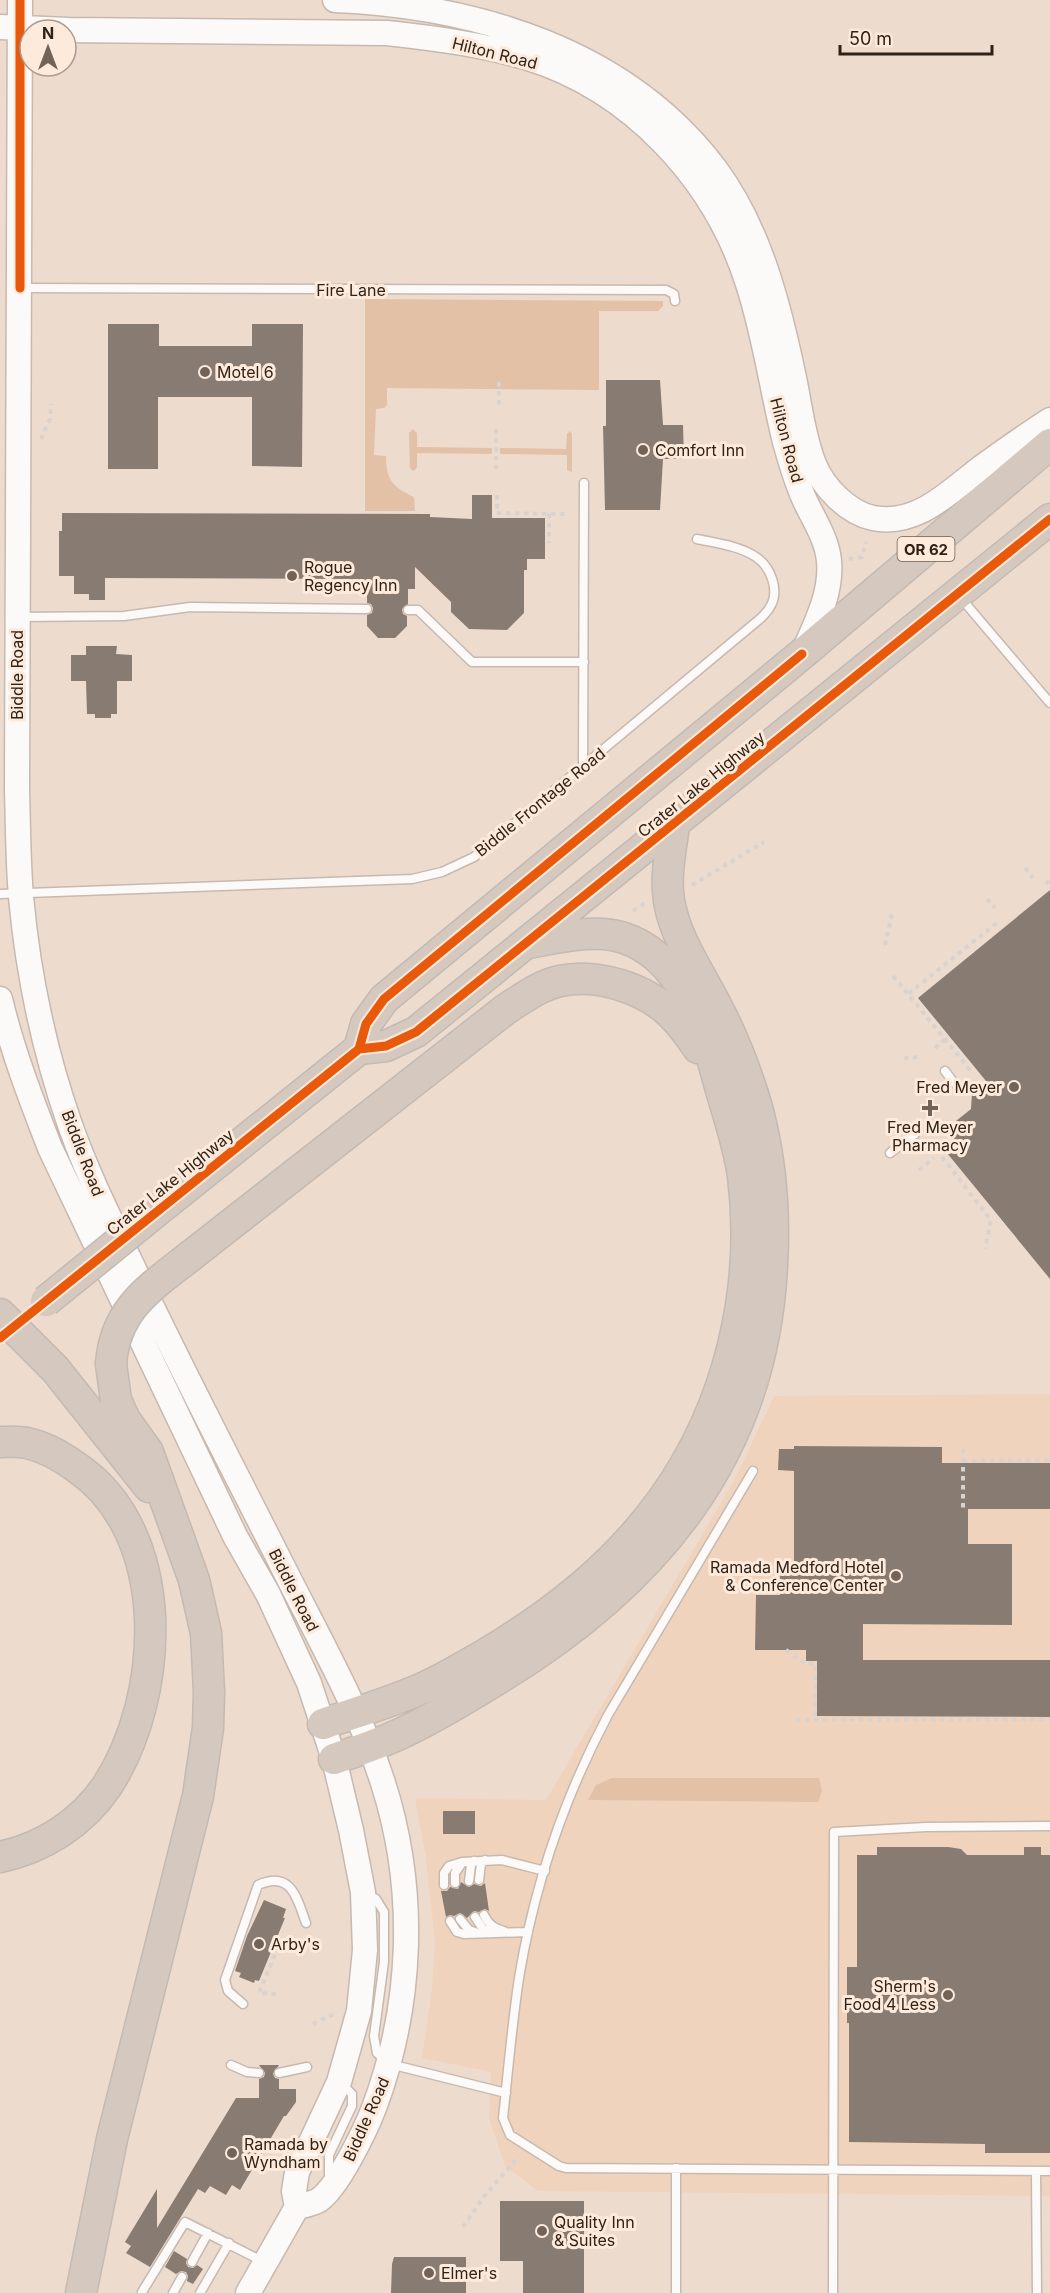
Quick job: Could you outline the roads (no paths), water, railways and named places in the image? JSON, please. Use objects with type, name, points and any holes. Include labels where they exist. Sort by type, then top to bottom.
[{"type":"highway","name":"OR 62","points":[[359,1049],[366,1024],[384,999],[802,654],[1050,444]]},
{"type":"highway","name":"Crater Lake Highway","points":[[5,1326],[46,1301],[359,1049],[386,1046],[416,1032],[1050,519]]},
{"type":"highway","points":[[334,1760],[404,1732],[474,1694],[589,1617],[623,1587],[676,1529],[700,1494],[723,1453],[746,1401],[766,1330],[771,1290],[773,1206],[771,1176],[756,1105],[740,1060],[719,1010],[672,916],[668,898],[668,875],[674,825]]},
{"type":"highway","points":[[323,1724],[427,1687],[528,1629],[585,1585],[637,1533],[682,1470],[702,1433],[731,1355],[743,1295],[746,1246],[743,1176],[736,1138],[710,1047],[688,999],[671,971],[652,952],[632,941],[610,935],[565,937],[528,943]]},
{"type":"highway","points":[[81,2293],[112,2139],[190,1833],[203,1764],[209,1692],[207,1644],[194,1580],[148,1452],[125,1420],[116,1400],[111,1364],[118,1330],[137,1299],[506,1009],[532,992],[559,981],[586,979],[635,991],[657,1003],[683,1027],[716,1074]]},
{"type":"highway","points":[[5,1326],[55,1369],[138,1472],[176,1530]]},
{"type":"highway","points":[[0,1442],[25,1443],[54,1453],[82,1470],[110,1499],[136,1546],[144,1575],[149,1607],[150,1645],[147,1683],[136,1724],[107,1786],[91,1806],[66,1829],[20,1853],[0,1857]]},
{"type":"main road","name":"Biddle Road","points":[[0,999],[24,1077],[50,1148],[235,1536],[268,1594],[309,1683],[334,1760],[363,1892],[365,1950],[359,2011],[339,2082],[297,2172],[294,2191],[297,2207],[323,2198],[348,2162],[372,2114],[390,2064],[402,2000],[406,1953],[406,1904],[394,1824],[383,1783],[356,1713],[154,1312],[93,1182],[69,1121],[51,1060],[29,962],[10,893],[17,789],[20,288],[10,27],[20,0]]},
{"type":"main road","name":"Hilton Road","points":[[335,0],[396,5],[443,13],[498,25],[540,39],[584,58],[625,82],[691,139],[717,172],[757,244],[771,285],[814,466],[826,484],[848,507],[873,518],[900,519],[934,506],[981,468],[1050,420]]},
{"type":"main road","name":"Hilton Road","points":[[10,27],[387,33],[438,39],[527,58],[572,77],[613,100],[652,131],[684,164],[711,202],[733,244],[748,283],[763,336],[790,462],[802,494],[824,539],[829,560],[825,598],[802,654]]},
{"type":"main road","points":[[248,2293],[297,2207]]},
{"type":"lane","name":"Fire Lane","points":[[20,288],[666,290],[674,294],[675,301]]},
{"type":"lane","points":[[583,767],[584,483]]},
{"type":"lane","name":"Biddle Frontage Road","points":[[10,893],[412,879],[442,872],[474,857],[761,618],[772,606],[774,585],[768,568],[756,556],[697,539]]},
{"type":"lane","points":[[958,594],[1050,703]]},
{"type":"lane","points":[[17,617],[124,616],[190,607],[367,609]]},
{"type":"lane","points":[[408,610],[417,610],[472,662],[584,662]]},
{"type":"lane","points":[[945,1071],[954,1083]]},
{"type":"lane","points":[[891,1154],[915,1134]]},
{"type":"lane","points":[[753,1471],[617,1699],[589,1751],[545,1871],[528,1932],[519,1978],[503,2118],[507,2131],[527,2146],[566,2168],[1050,2171]]},
{"type":"lane","points":[[833,2293],[834,1832],[926,1827],[1050,1826]]},
{"type":"lane","points":[[474,1861],[469,1871],[474,1880],[485,1860]]},
{"type":"lane","points":[[444,1885],[444,1873],[449,1866],[462,1862],[502,1860],[545,1871]]},
{"type":"lane","points":[[455,1884],[455,1873],[462,1862]]},
{"type":"lane","points":[[243,2004],[228,1991],[225,1980],[258,1885],[269,1880],[280,1881],[289,1886],[297,1898],[306,1923]]},
{"type":"lane","points":[[363,1892],[376,1899],[384,1912],[384,1962],[374,2036],[377,2053],[390,2064],[506,2093]]},
{"type":"lane","points":[[493,1933],[483,1929],[477,1923],[480,1916],[496,1929],[508,1932]]},
{"type":"lane","points":[[460,1919],[469,1930],[478,1934]]},
{"type":"lane","points":[[450,1921],[457,1932],[464,1934],[528,1932]]},
{"type":"lane","points":[[231,2065],[247,2072],[259,2073]]},
{"type":"lane","points":[[279,2073],[307,2067]]},
{"type":"lane","points":[[328,2190],[329,2155],[352,2106],[352,2094],[339,2082]]},
{"type":"lane","points":[[676,2168],[676,2293]]},
{"type":"lane","points":[[1036,2171],[1037,2293]]},
{"type":"lane","points":[[143,2293],[185,2222],[266,2262]]},
{"type":"lane","points":[[192,2262],[208,2233]]},
{"type":"lane","points":[[200,2293],[229,2244]]},
{"type":"lane","points":[[173,2293],[182,2277]]},
{"type":"place","name":"Motel 6","points":[[205,372]]},
{"type":"place","name":"Comfort Inn","points":[[643,450]]},
{"type":"place","name":"Rogue Regency Inn","points":[[292,576]]},
{"type":"place","name":"Fred Meyer","points":[[1014,1087]]},
{"type":"place","name":"Fred Meyer Pharmacy","points":[[930,1108]]},
{"type":"place","name":"Ramada Medford Hotel & Conference Center","points":[[896,1576]]},
{"type":"place","name":"Arby's","points":[[259,1944]]},
{"type":"place","name":"Sherm's Food 4 Less","points":[[948,1995]]},
{"type":"place","name":"Ramada by Wyndham","points":[[232,2153]]},
{"type":"place","name":"Quality Inn & Suites","points":[[542,2231]]},
{"type":"place","name":"Elmer's","points":[[429,2273]]}]
